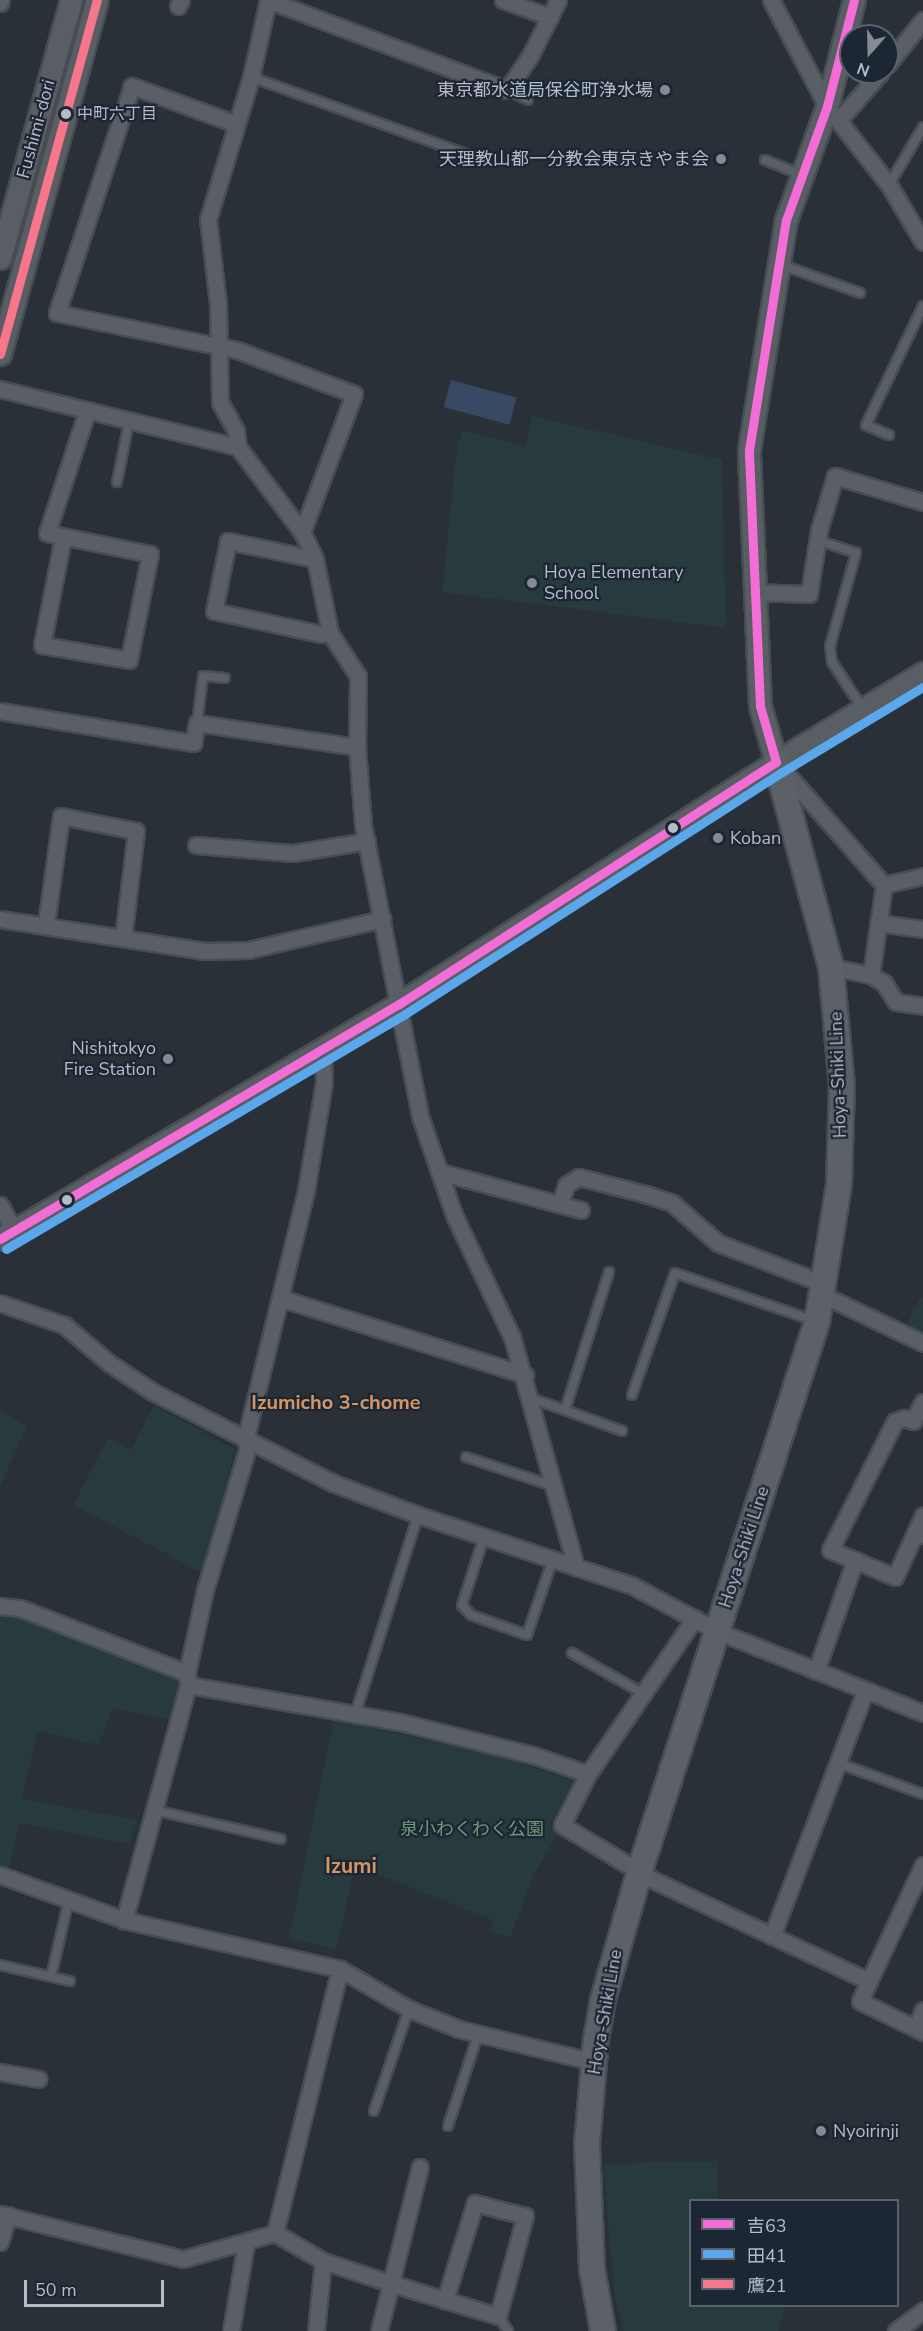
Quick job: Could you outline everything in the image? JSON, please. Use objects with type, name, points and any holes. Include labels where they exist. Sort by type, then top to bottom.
[{"type":"main road","name":"Fushimi-dori","points":[[0,258],[71,0]]},
{"type":"main road","name":"Fushimi-dori","points":[[0,354],[97,0]]},
{"type":"main road","points":[[776,762],[760,706],[752,592],[749,450],[786,220],[801,174],[833,113],[854,0]]},
{"type":"main road","points":[[7,1234],[399,1004],[776,762],[923,673]]},
{"type":"main road","name":"Hoya-Shiki Line","points":[[603,2331],[592,2269],[587,2172],[594,2062],[613,1956],[817,1322],[824,1289],[842,1135],[839,1032],[831,967],[776,762]]},
{"type":"street","points":[[558,0],[530,56],[507,90],[268,0],[251,77],[208,219],[219,348],[220,402],[236,431],[238,447],[302,532],[315,559],[330,633],[358,675],[357,747],[367,841],[420,1116],[454,1215],[512,1337],[525,1375],[576,1567]]},
{"type":"street","points":[[502,0],[550,17]]},
{"type":"street","points":[[771,0],[833,113],[889,185],[923,242]]},
{"type":"street","points":[[899,49],[923,20]]},
{"type":"street","points":[[833,113],[866,84]]},
{"type":"street","points":[[236,124],[132,86],[57,313],[237,350],[354,394],[302,532]]},
{"type":"street","points":[[0,389],[238,447]]},
{"type":"street","points":[[63,537],[42,645],[129,660],[150,554],[47,533],[87,411]]},
{"type":"street","points":[[752,592],[808,594],[820,541],[819,530],[835,476],[923,502]]},
{"type":"street","points":[[315,559],[228,541],[214,611],[321,634],[330,633]]},
{"type":"street","points":[[0,711],[193,743],[197,723],[357,747]]},
{"type":"street","points":[[776,762],[884,885],[871,975]]},
{"type":"street","points":[[46,924],[61,816],[136,831],[123,938]]},
{"type":"street","points":[[196,845],[293,853],[367,841]]},
{"type":"street","points":[[884,885],[923,876]]},
{"type":"street","points":[[0,919],[46,924],[205,951],[248,950],[382,919]]},
{"type":"street","points":[[879,923],[923,929]]},
{"type":"street","points":[[831,967],[871,975],[884,983],[896,1002],[923,1006]]},
{"type":"street","points":[[124,1920],[187,1679],[205,1590],[247,1442],[280,1298],[317,1125],[324,1082],[323,1048]]},
{"type":"street","points":[[440,1172],[581,1210]]},
{"type":"street","points":[[560,1204],[566,1185],[579,1177],[672,1203],[718,1243],[824,1289],[923,1343]]},
{"type":"street","points":[[0,1205],[7,1234]]},
{"type":"street","points":[[280,1298],[525,1375]]},
{"type":"street","points":[[0,1303],[64,1324],[109,1363],[153,1392],[247,1442],[333,1483],[418,1515],[630,1585],[717,1631],[923,1713]]},
{"type":"street","points":[[923,1402],[918,1423],[905,1418],[896,1421],[830,1550],[895,1577],[919,1533],[923,1515]]},
{"type":"street","points":[[816,1671],[855,1560]]},
{"type":"street","points":[[0,1606],[20,1608],[187,1679],[457,1736],[588,1774]]},
{"type":"street","points":[[695,1618],[588,1774],[562,1825],[640,1870],[772,1936],[869,1981]]},
{"type":"street","points":[[772,1936],[866,1691]]},
{"type":"street","points":[[923,1865],[860,2001],[919,2030],[923,2010]]},
{"type":"street","points":[[0,1875],[69,1898],[124,1920],[340,1969],[409,2008],[478,2035],[594,2062]]},
{"type":"street","points":[[275,2233],[340,1969]]},
{"type":"street","points":[[0,2072],[38,2079]]},
{"type":"street","points":[[379,2331],[420,2167]]},
{"type":"street","points":[[0,2242],[4,2215],[183,2259],[275,2233],[323,2261],[390,2283],[445,2300],[498,2316],[525,2216],[475,2203],[445,2300]]},
{"type":"street","points":[[231,2331],[246,2242]]},
{"type":"street","points":[[316,2331],[323,2261]]},
{"type":"street","points":[[896,2331],[923,2311]]},
{"type":"lane","points":[[251,77],[474,157]]},
{"type":"lane","points":[[507,90],[528,100]]},
{"type":"lane","points":[[889,185],[923,127]]},
{"type":"lane","points":[[765,160],[801,174]]},
{"type":"lane","points":[[780,264],[860,293]]},
{"type":"lane","points":[[889,435],[866,425],[923,306]]},
{"type":"lane","points":[[117,482],[129,422]]},
{"type":"lane","points":[[820,541],[856,553],[830,646],[832,662],[864,710]]},
{"type":"lane","points":[[197,723],[203,676],[225,678]]},
{"type":"lane","points":[[565,1410],[609,1272]]},
{"type":"lane","points":[[632,1395],[675,1273],[817,1322]]},
{"type":"lane","points":[[530,1398],[622,1431]]},
{"type":"lane","points":[[466,1457],[555,1487]]},
{"type":"lane","points":[[355,1715],[418,1515]]},
{"type":"lane","points":[[484,1537],[462,1605],[471,1615],[527,1635],[553,1559]]},
{"type":"lane","points":[[572,1653],[644,1694]]},
{"type":"lane","points":[[838,1763],[923,1794]]},
{"type":"lane","points":[[154,1810],[281,1839]]},
{"type":"lane","points":[[51,1977],[69,1898]]},
{"type":"lane","points":[[0,1965],[70,1982]]},
{"type":"lane","points":[[374,2111],[409,2008]]},
{"type":"lane","points":[[448,2126],[478,2035]]},
{"type":"lane","points":[[498,2316],[508,2331]]},
{"type":"green space","points":[[532,416],[722,460],[726,628],[442,592],[457,448],[463,430],[525,447]]},
{"type":"green space","points":[[920,1297],[923,1299],[923,1335],[906,1326]]},
{"type":"green space","points":[[154,1405],[236,1450],[201,1572],[73,1505],[108,1438],[131,1450]]},
{"type":"green space","points":[[0,1411],[27,1426],[0,1487]]},
{"type":"green space","points":[[0,1614],[22,1616],[176,1675],[181,1686],[171,1720],[112,1708],[99,1745],[38,1730],[21,1799],[138,1820],[130,1844],[19,1823],[9,1870],[0,1868]]},
{"type":"green space","name":"泉小わくわく公園","points":[[334,1719],[504,1758],[571,1780],[572,1785],[550,1825],[559,1831],[533,1876],[510,1938],[489,1930],[493,1920],[355,1865],[336,1950],[289,1938]]},
{"type":"green space","points":[[717,2161],[717,2199],[689,2199],[689,2307],[784,2307],[779,2331],[623,2331],[614,2291],[603,2164]]},
{"type":"water","points":[[451,380],[517,398],[509,425],[444,407]]},
{"type":"transit line","name":"鷹21","points":[[0,354],[97,0]]},
{"type":"transit line","name":"吉63","points":[[776,762],[760,706],[749,450],[786,220],[827,106],[854,0]]},
{"type":"transit line","name":"田41","points":[[6,1249],[405,1014],[782,772],[923,687]]},
{"type":"transit line","name":"吉63","points":[[0,1239],[399,1004],[776,762]]},
{"type":"place","name":"東京都水道局保谷町浄水場","points":[[665,90]]},
{"type":"place","name":"中町六丁目","points":[[66,114]]},
{"type":"place","name":"天理教山都一分教会東京きやま会","points":[[721,159]]},
{"type":"place","name":"Hoya Elementary School","points":[[532,583]]},
{"type":"place","name":"Koban","points":[[718,838]]},
{"type":"place","name":"Nishitokyo Fire Station","points":[[168,1059]]},
{"type":"place","name":"Nyoirinji","points":[[821,2131]]},
{"type":"district","name":"Izumicho 3-chome","points":[[336,1402]]},
{"type":"district","name":"Izumi","points":[[351,1866]]}]
